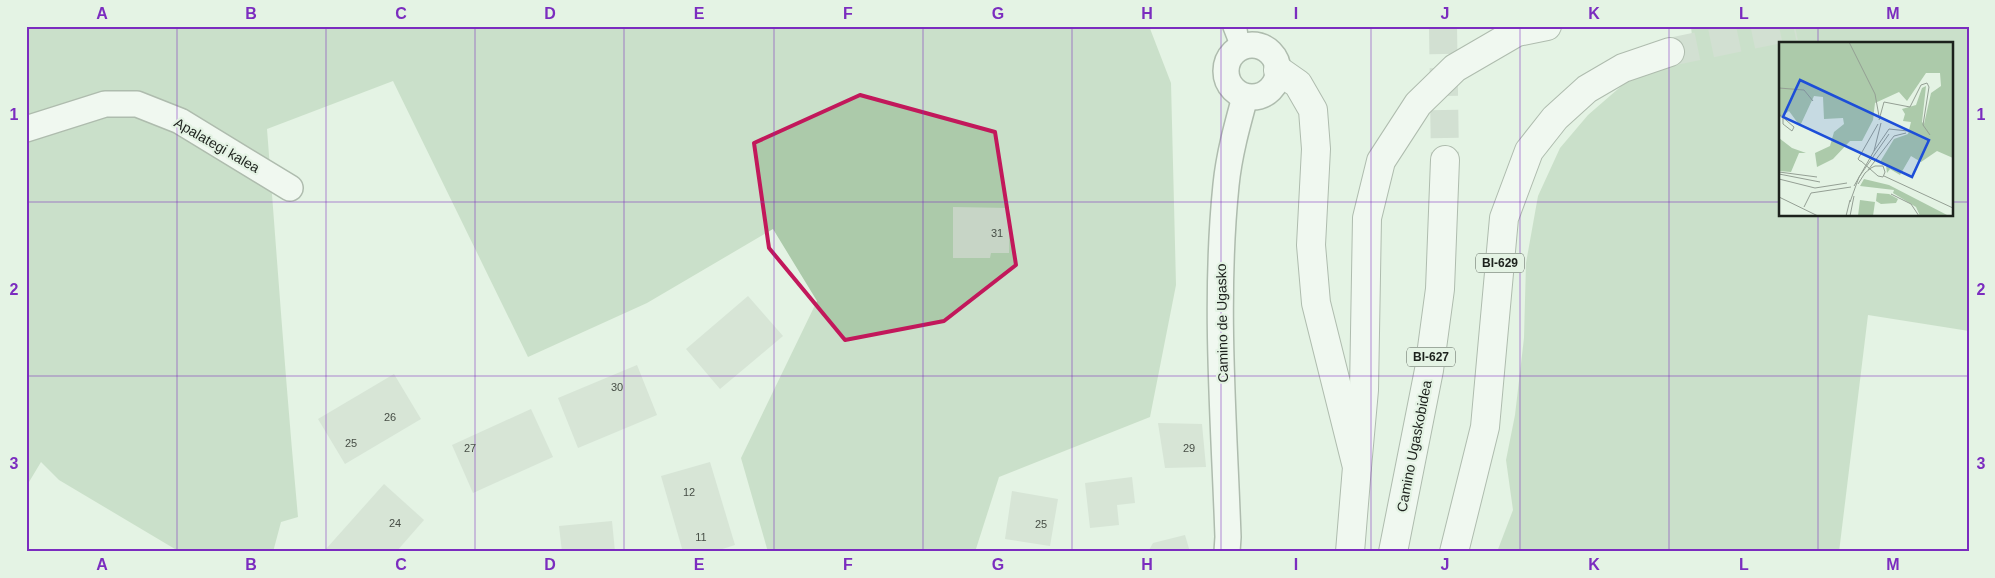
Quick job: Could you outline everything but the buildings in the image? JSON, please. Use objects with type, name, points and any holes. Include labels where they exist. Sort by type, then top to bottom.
[{"type":"main road","points":[[1350,552],[1364,390],[1367,218],[1381,161],[1418,104],[1455,68],[1517,32],[1547,26]]},
{"type":"main road","name":"BI-629","points":[[1454,552],[1485,427],[1504,218],[1529,151],[1555,118],[1587,89],[1623,68],[1670,52]]},
{"type":"main road","points":[[1278,70],[1298,84],[1313,110],[1316,149],[1311,245],[1316,303],[1357,467]]},
{"type":"main road","name":"Camino Ugaskobidea","points":[[1393,552],[1429,370],[1440,289],[1445,160]]},
{"type":"street","points":[[1238,37],[1264,48],[1276,61],[1278,70],[1277,78],[1268,92],[1254,98],[1245,97],[1230,88],[1225,71],[1238,37]]},
{"type":"street","name":"Camino de Ugasko","points":[[1227,552],[1220,268],[1226,184],[1234,136],[1245,97]]},
{"type":"street","name":"Apalategi kalea","points":[[26,129],[106,104],[137,104],[180,121],[290,188]]},
{"type":"highlighted area","points":[[860,95],[995,132],[1016,265],[944,321],[845,340],[769,248],[754,143]]},
{"type":"green space","points":[[26,26],[1149,26],[1171,83],[1176,285],[1150,417],[999,477],[975,552],[768,552],[741,458],[817,301],[773,229],[647,303],[528,357],[393,81],[267,129],[298,517],[281,522],[273,552],[180,552],[59,480],[41,462],[26,487]]},
{"type":"green space","points":[[1691,26],[1969,26],[1969,331],[1868,315],[1839,552],[1497,552],[1513,510],[1506,460],[1515,415],[1524,338],[1526,263],[1538,196],[1560,148],[1588,115],[1626,82],[1668,54],[1693,47]]},
{"type":"tunnel","points":[[1443,26],[1445,160]]},
{"type":"tunnel","points":[[1670,52],[1795,26]]}]
